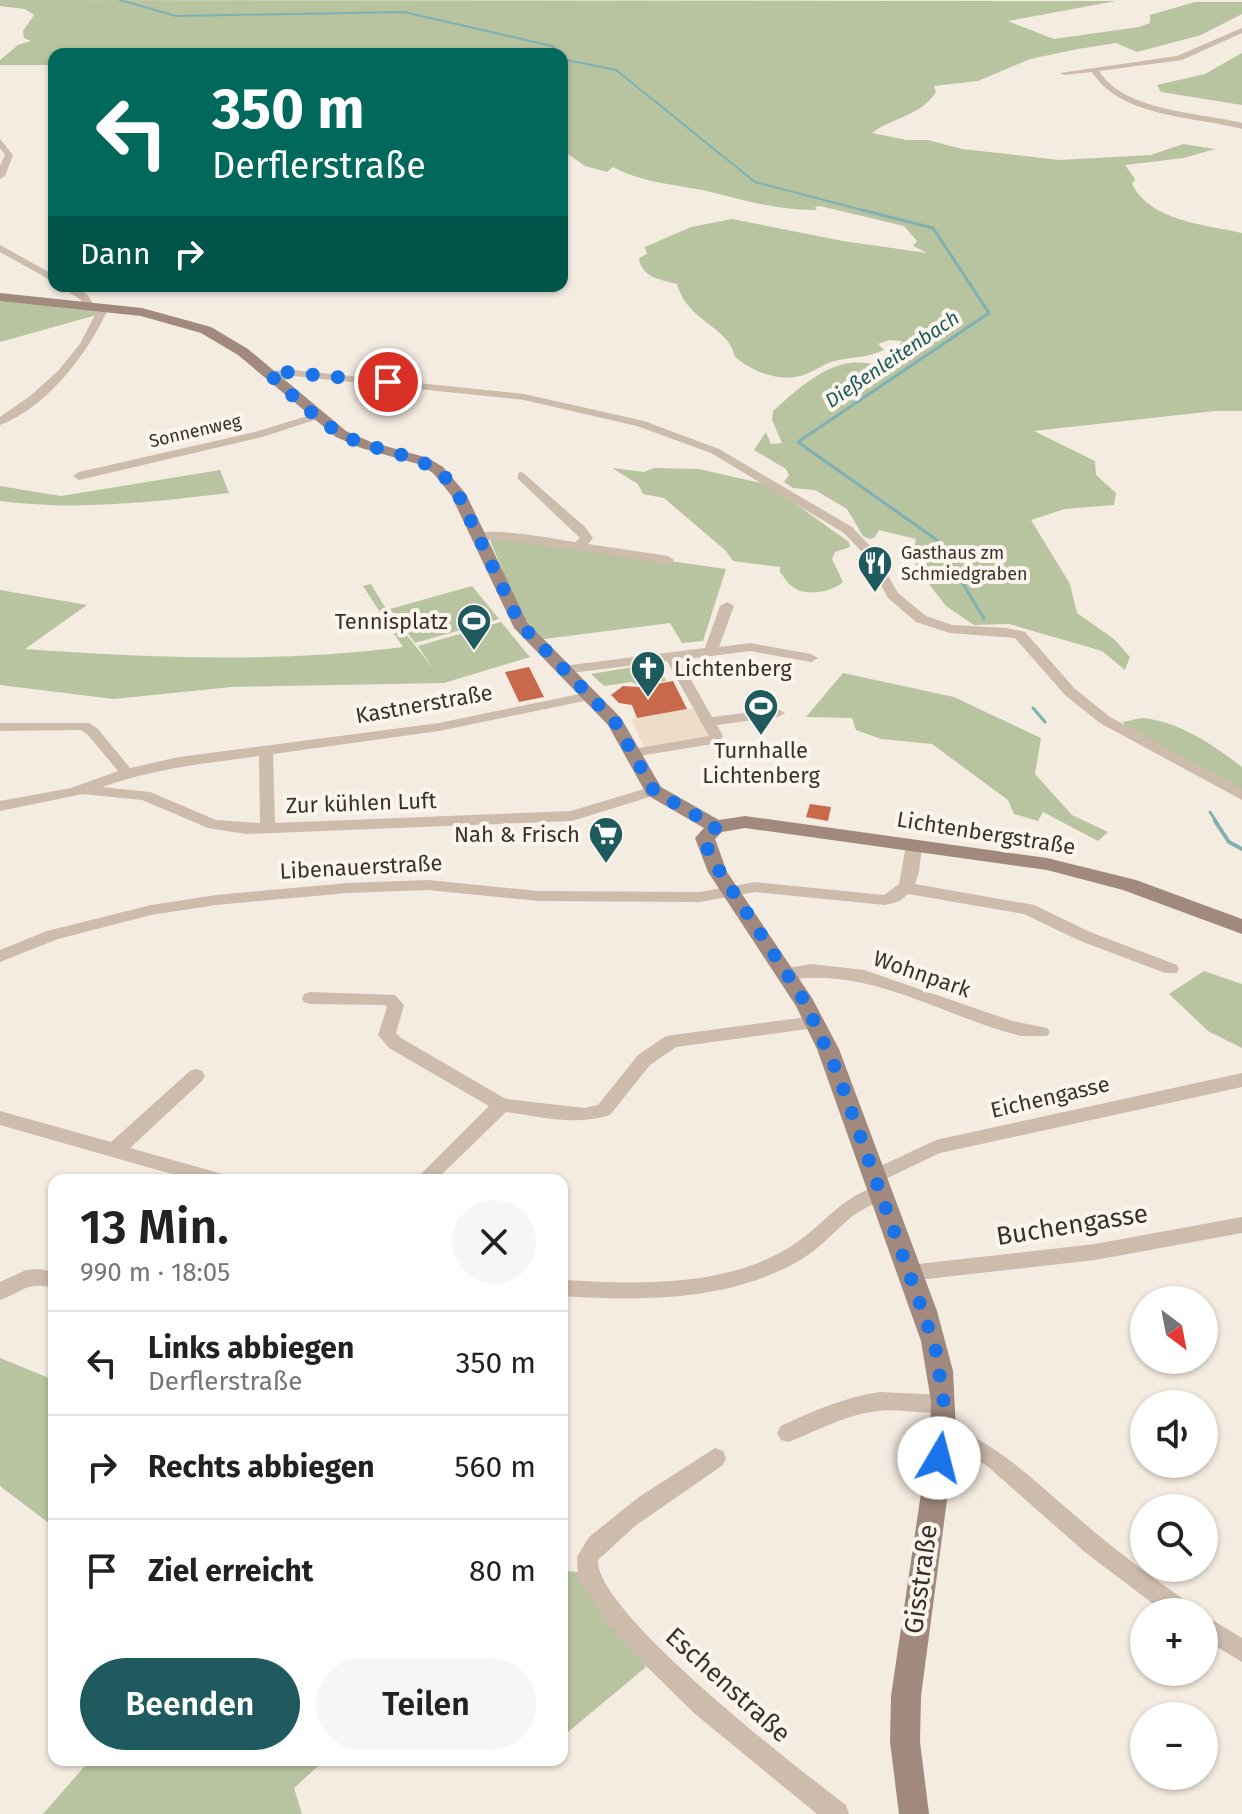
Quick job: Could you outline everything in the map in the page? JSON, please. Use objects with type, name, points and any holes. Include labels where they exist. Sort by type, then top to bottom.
[{"type":"street","points":[[1064,73],[1179,58],[1242,30]]},
{"type":"street","points":[[1095,70],[1101,80],[1129,101],[1242,126]]},
{"type":"street","points":[[0,142],[9,155],[0,176]]},
{"type":"street","points":[[0,248],[48,276]]},
{"type":"street","points":[[76,292],[86,298],[88,305]]},
{"type":"street","points":[[0,297],[160,315],[206,330],[236,347],[317,416],[356,441],[416,458],[438,470],[454,488],[516,619],[615,722],[654,791],[716,827]]},
{"type":"street","points":[[0,422],[58,381],[76,360],[104,307]]},
{"type":"street","points":[[269,374],[305,374],[535,399],[651,427],[729,458],[848,530],[868,551],[893,595],[917,616],[950,629],[1020,635],[1062,684],[1105,720],[1242,795]]},
{"type":"street","points":[[0,409],[30,403]]},
{"type":"street","name":"Sonnenweg","points":[[79,476],[269,432],[317,416]]},
{"type":"street","points":[[522,476],[581,530],[587,538],[579,546]]},
{"type":"street","points":[[477,536],[514,537],[668,560]]},
{"type":"street","points":[[711,650],[727,606]]},
{"type":"street","points":[[563,670],[750,647],[811,658]]},
{"type":"street","points":[[632,753],[714,740],[716,736],[670,655]]},
{"type":"street","name":"Kastnerstraße","points":[[0,806],[74,792],[127,773],[179,762],[439,727],[589,696]]},
{"type":"street","points":[[708,722],[778,713]]},
{"type":"street","points":[[0,727],[84,726],[93,732],[127,773]]},
{"type":"street","points":[[266,751],[268,828]]},
{"type":"street","name":"Zur kühlen Luft","points":[[74,792],[130,792],[159,799],[213,825],[233,829],[572,816],[654,791]]},
{"type":"street","name":"Lichtenbergstraße","points":[[716,827],[745,822],[1018,859],[1095,875],[1168,898],[1242,927]]},
{"type":"street","name":"Gisstraße","points":[[716,827],[708,832],[705,845],[731,892],[787,974],[815,1022],[838,1074],[935,1346],[944,1418],[906,1696],[905,1742],[914,1814]]},
{"type":"street","points":[[914,846],[906,888],[1028,909],[1084,936],[1171,969]]},
{"type":"street","name":"Libenauerstraße","points":[[0,956],[53,935],[151,910],[316,891],[428,885],[553,896],[700,897],[755,887],[878,900],[895,897],[906,888]]},
{"type":"street","name":"Wohnpark","points":[[787,974],[804,971],[857,975],[978,1017],[1022,1030],[1041,1032]]},
{"type":"street","points":[[310,998],[359,997],[394,1001],[396,1005],[387,1031],[389,1039],[502,1105],[590,1115],[604,1110],[644,1060],[672,1041],[815,1022]]},
{"type":"street","points":[[115,1150],[196,1076]]},
{"type":"street","name":"Eichengasse","points":[[877,1184],[936,1147],[1242,1080]]},
{"type":"street","points":[[430,1174],[502,1105]]},
{"type":"street","points":[[0,1118],[198,1174]]},
{"type":"street","points":[[568,1288],[651,1290],[706,1286],[745,1276],[796,1253],[877,1184]]},
{"type":"street","name":"Buchengasse","points":[[909,1273],[1095,1252],[1242,1225]]},
{"type":"street","points":[[0,1292],[20,1279],[39,1275],[48,1278]]},
{"type":"street","points":[[788,1433],[838,1409],[868,1401],[896,1399],[944,1418],[966,1441],[987,1455],[1113,1561],[1164,1598]]},
{"type":"street","name":"Eschenstraße","points":[[715,1458],[615,1529],[591,1551],[585,1564],[589,1578],[657,1664],[754,1749],[837,1814]]},
{"type":"street","points":[[1218,1635],[1242,1651]]},
{"type":"green space","points":[[0,0],[1116,1],[1008,21],[1054,39],[1139,27],[1150,23],[1150,15],[1195,2],[1242,2],[1242,14],[1201,35],[1137,52],[1116,43],[1078,49],[1030,59],[978,81],[934,86],[936,92],[923,106],[872,133],[907,140],[928,140],[962,149],[1059,160],[1151,155],[1183,144],[1215,149],[1184,158],[1125,165],[1135,179],[1132,184],[1140,196],[1165,214],[1242,233],[1242,411],[1215,411],[1034,431],[1095,461],[1096,475],[1116,493],[1114,505],[1065,509],[1031,520],[1070,584],[1077,613],[1114,639],[1130,657],[1125,670],[1102,651],[1009,624],[974,625],[946,606],[917,569],[913,551],[916,539],[879,530],[870,539],[863,536],[847,509],[815,490],[793,488],[784,482],[789,475],[786,469],[754,450],[766,432],[771,444],[782,443],[772,420],[773,411],[808,381],[839,365],[895,363],[897,360],[894,356],[902,341],[889,340],[878,344],[884,350],[878,353],[834,361],[797,377],[768,375],[735,357],[725,338],[689,307],[677,284],[648,274],[639,258],[647,254],[645,247],[691,227],[732,219],[843,241],[927,253],[913,246],[917,241],[904,226],[820,206],[815,207],[817,210],[802,210],[773,206],[645,179],[613,167],[607,172],[585,166],[568,154],[568,48],[48,48],[48,65],[0,65],[0,60],[18,45],[31,41],[24,38],[23,31],[34,15],[25,9],[0,6]]},
{"type":"green space","points":[[1242,53],[1242,105],[1161,92],[1157,85],[1205,74]]},
{"type":"green space","points":[[0,300],[111,311],[0,342]]},
{"type":"green space","points":[[612,468],[644,472],[654,468],[699,469],[769,485],[849,542],[850,547],[835,552],[832,559],[843,582],[826,591],[805,592],[789,584],[780,567],[733,561],[726,551],[664,498],[643,494],[638,484]]},
{"type":"green space","points":[[220,470],[229,493],[86,505],[0,501],[0,486],[61,496]]},
{"type":"green space","points":[[515,539],[726,569],[703,641],[682,643],[670,623],[544,639],[521,615],[490,540]]},
{"type":"green space","points":[[371,584],[386,609],[433,668],[418,646],[501,622],[530,657],[444,683],[231,687],[114,699],[0,685],[0,590],[87,605],[25,649],[167,657],[261,657],[403,647],[363,586]]},
{"type":"green space","name":"Tennisplatz","points":[[472,586],[499,619],[415,643],[390,609]]},
{"type":"green space","points":[[658,663],[666,681],[660,682],[657,678],[650,679],[652,683],[640,685],[631,682],[604,686],[591,674]]},
{"type":"green space","points":[[843,673],[954,697],[1041,738],[1035,774],[1072,815],[1108,832],[1098,841],[1043,812],[1038,821],[1014,814],[1008,800],[932,744],[881,739],[856,730],[852,718],[806,717]]},
{"type":"green space","points":[[1141,718],[1168,723],[1207,742],[1231,759],[1242,767],[1242,791],[1127,731],[1123,722]]},
{"type":"green space","points":[[1204,971],[1242,984],[1242,1048],[1208,1031],[1169,994]]},
{"type":"green space","points":[[0,1358],[48,1378],[48,1522],[0,1486]]},
{"type":"green space","points":[[568,1571],[577,1572],[634,1643],[646,1667],[568,1732]]},
{"type":"green space","points":[[85,1766],[318,1766],[294,1788],[302,1814],[43,1814]]},
{"type":"shaded area","points":[[695,708],[710,736],[644,747],[631,719]]},
{"type":"building","points":[[529,667],[544,697],[519,702],[505,672]]},
{"type":"building","name":"Lichtenberg","points":[[673,681],[687,709],[637,718],[632,705],[619,703],[611,695],[623,686],[639,687]]},
{"type":"building","points":[[810,804],[831,807],[828,821],[806,817]]},
{"type":"waterway","name":"Dießenleitenbach","points":[[120,0],[176,16],[404,12],[554,48]]},
{"type":"waterway","name":"Dießenleitenbach","points":[[568,60],[616,70],[755,182],[870,212]]},
{"type":"waterway","name":"Dießenleitenbach","points":[[862,210],[933,228],[989,313],[798,442],[937,540],[984,619]]},
{"type":"waterway","name":"Dießenleitenbach","points":[[1033,708],[1045,722]]},
{"type":"waterway","name":"Dießenleitenbach","points":[[1210,812],[1217,823]]},
{"type":"waterway","name":"Dießenleitenbach","points":[[1215,821],[1229,842],[1242,849]]},
{"type":"place","name":"Gasthaus zm Schmiedgraben","points":[[875,594]]},
{"type":"place","name":"Tennisplatz","points":[[474,652]]},
{"type":"place","name":"Lichtenberg","points":[[648,699]]},
{"type":"place","name":"Turnhalle Lichtenberg","points":[[761,737]]},
{"type":"place","name":"Nah & Frisch","points":[[606,865]]},
{"type":"route","points":[[388,382],[285,372],[269,374],[341,434],[366,445],[423,461],[446,477],[458,494],[520,624],[615,722],[625,735],[650,787],[716,827],[705,838],[709,855],[805,1002],[828,1048],[928,1324],[941,1373],[944,1404],[939,1458]]}]
